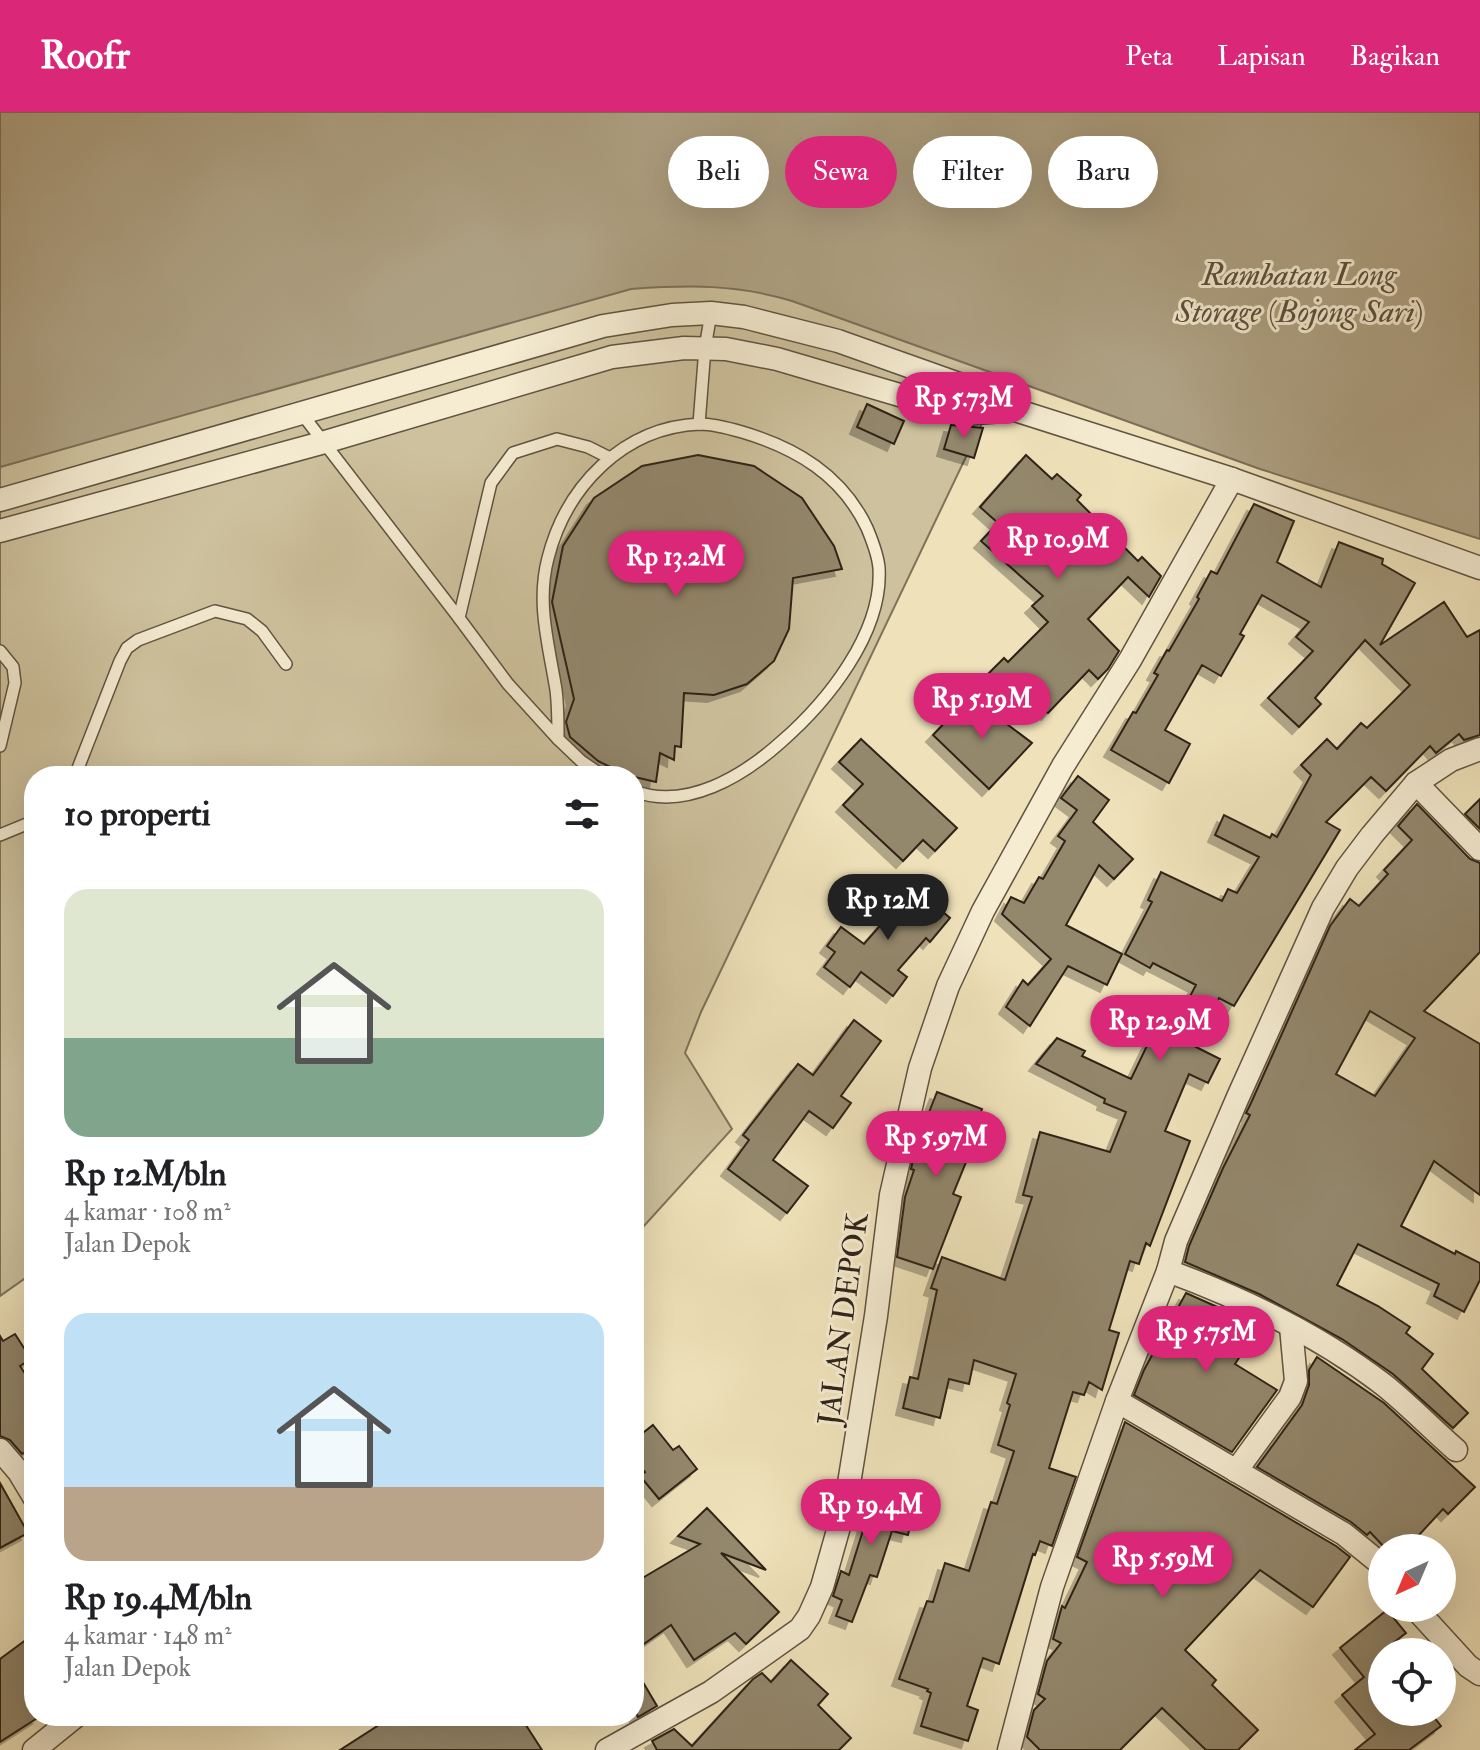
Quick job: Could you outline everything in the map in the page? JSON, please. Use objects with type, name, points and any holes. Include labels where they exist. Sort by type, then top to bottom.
[{"type":"street","points":[[0,500],[603,326],[672,315],[711,313],[744,317],[838,341],[973,389],[1015,410],[1232,479],[1480,568]]},
{"type":"street","points":[[0,531],[325,442],[612,357],[684,348],[726,349],[829,372],[964,414],[1015,410]]},
{"type":"street","name":"JALAN DEPOK","points":[[607,1750],[711,1692],[800,1629],[809,1616],[822,1587],[846,1502],[876,1316],[891,1195],[920,1068],[948,986],[983,911],[1063,766],[1158,613],[1232,479]]},
{"type":"street","points":[[1009,1750],[1052,1587],[1117,1401],[1168,1271],[1176,1241],[1323,908],[1372,835],[1416,783],[1451,760],[1480,749]]},
{"type":"street","points":[[1416,783],[1480,849]]},
{"type":"street","points":[[1168,1271],[1291,1327],[1339,1354],[1384,1385],[1456,1450]]},
{"type":"street","points":[[1236,1471],[1290,1397],[1296,1381],[1291,1327]]},
{"type":"street","points":[[1117,1401],[1344,1534],[1368,1554]]},
{"type":"street","points":[[0,1450],[24,1480]]},
{"type":"street","points":[[1428,1622],[1468,1666],[1480,1674]]},
{"type":"street","points":[[34,1750],[64,1726]]},
{"type":"lane","points":[[699,424],[711,313]]},
{"type":"lane","points":[[302,414],[508,684],[558,739],[588,766]]},
{"type":"lane","points":[[558,739],[556,692],[545,631],[543,597],[547,561],[561,516],[584,483],[610,458],[662,431],[699,424],[720,426],[767,440],[821,468],[860,513],[872,539],[879,567],[877,597],[857,650],[840,679],[801,725],[766,756],[702,791],[678,798],[644,795]]},
{"type":"lane","points":[[459,618],[491,483],[513,453],[557,439],[588,447],[610,458]]},
{"type":"lane","points":[[79,766],[120,661],[127,648],[138,640],[204,613],[227,612],[247,619],[262,631],[286,664]]},
{"type":"lane","points":[[0,651],[13,667],[15,683],[0,746]]},
{"type":"lane","points":[[0,835],[24,825]]},
{"type":"shaded area","points":[[697,281],[756,288],[1006,373],[701,1012],[685,1053],[732,1129],[644,1226],[644,766],[24,766],[24,1279],[0,1296],[0,467],[625,285]]},
{"type":"water","name":"Rambatan Long Storage (Bojong Sari)","points":[[0,112],[1480,112],[1480,539],[1260,469],[792,301],[751,291],[712,287],[631,289],[0,467]]},
{"type":"building","points":[[867,404],[904,421],[894,444],[857,427]]},
{"type":"building","points":[[951,425],[983,428],[974,458],[944,449]]},
{"type":"building","points":[[698,455],[754,466],[802,498],[834,546],[842,569],[793,578],[789,629],[774,661],[747,684],[714,695],[684,693],[681,747],[675,746],[674,760],[660,753],[656,782],[644,779],[644,766],[608,766],[570,737],[566,722],[574,699],[552,602],[563,546],[594,498],[642,466]]},
{"type":"building","points":[[1026,455],[1052,479],[1057,474],[1081,495],[1077,500],[1138,561],[1142,557],[1161,576],[1149,597],[1128,577],[1088,619],[1119,651],[1098,679],[1089,670],[1048,713],[985,677],[1004,658],[1008,662],[1048,622],[1032,606],[1043,596],[981,541],[998,523],[980,507]]},
{"type":"building","points":[[1254,504],[1294,521],[1277,562],[1321,587],[1339,542],[1383,559],[1382,564],[1415,583],[1380,645],[1444,602],[1467,637],[1480,630],[1480,735],[1464,740],[1459,734],[1436,753],[1430,746],[1386,791],[1371,777],[1326,822],[1340,830],[1234,1006],[1219,998],[1194,1046],[1220,1059],[1208,1083],[1189,1074],[1165,1131],[1190,1141],[1150,1246],[1146,1243],[1139,1264],[1130,1261],[1109,1330],[1119,1333],[1102,1390],[1089,1382],[1084,1395],[1073,1392],[1049,1468],[1076,1477],[1052,1546],[1040,1541],[1033,1554],[999,1664],[983,1658],[967,1706],[978,1710],[968,1741],[921,1726],[931,1693],[928,1689],[899,1679],[927,1601],[933,1602],[945,1563],[969,1571],[991,1502],[997,1504],[1014,1451],[998,1445],[1016,1374],[974,1360],[969,1384],[949,1379],[940,1418],[903,1408],[910,1377],[918,1379],[937,1290],[931,1288],[942,1257],[1005,1280],[1032,1197],[1023,1195],[1040,1132],[1110,1152],[1126,1112],[1104,1103],[1105,1099],[1036,1064],[1057,1038],[1085,1051],[1082,1056],[1131,1079],[1156,1027],[1170,1034],[1196,985],[1153,963],[1150,968],[1125,954],[1152,902],[1148,900],[1161,872],[1222,901],[1228,889],[1237,893],[1259,857],[1215,835],[1224,815],[1270,838],[1272,834],[1277,837],[1311,775],[1301,765],[1327,739],[1337,749],[1361,723],[1367,728],[1410,685],[1365,640],[1315,698],[1321,704],[1299,727],[1268,698],[1313,651],[1296,637],[1309,622],[1262,595],[1240,634],[1244,636],[1221,676],[1202,665],[1165,730],[1190,744],[1169,783],[1111,750],[1158,675],[1154,673],[1199,599],[1197,597],[1211,571],[1217,574]]},
{"type":"building","points":[[970,696],[1032,743],[989,789],[933,735]]},
{"type":"building","points":[[861,739],[957,828],[935,851],[923,840],[903,861],[843,805],[863,784],[839,762]]},
{"type":"building","points":[[1078,776],[1109,800],[1093,822],[1133,859],[1114,879],[1099,865],[1066,925],[1122,954],[1107,985],[1068,966],[1030,1026],[1006,1007],[1023,980],[1028,985],[1051,959],[1002,914],[1011,897],[1024,903],[1039,877],[1043,879],[1065,841],[1058,836],[1077,810],[1061,798]]},
{"type":"building","points":[[1480,799],[1480,829],[1465,814]]},
{"type":"building","points":[[1417,804],[1470,859],[1480,863],[1480,952],[1424,1011],[1480,1044],[1480,1195],[1434,1161],[1401,1226],[1455,1254],[1456,1251],[1480,1263],[1480,1280],[1464,1312],[1434,1296],[1439,1284],[1358,1244],[1337,1285],[1410,1327],[1406,1333],[1433,1354],[1422,1369],[1468,1413],[1453,1428],[1393,1374],[1342,1339],[1259,1294],[1185,1262],[1223,1168],[1250,1115],[1246,1113],[1330,926],[1350,899],[1359,906],[1388,874],[1384,870],[1412,840],[1398,826]],"holes":[[[1370,1011],[1415,1038],[1375,1096],[1336,1074]]]},
{"type":"building","points":[[907,882],[950,918],[930,942],[926,938],[898,970],[907,977],[893,996],[861,972],[850,987],[824,967],[835,952],[827,946],[841,927],[864,944],[893,911],[887,905]]},
{"type":"building","points":[[854,1020],[881,1041],[841,1096],[851,1103],[833,1128],[809,1111],[773,1160],[808,1186],[787,1213],[728,1169],[749,1140],[743,1135],[798,1064],[813,1075]]},
{"type":"building","points":[[937,1092],[982,1109],[966,1153],[969,1155],[953,1194],[961,1197],[933,1269],[897,1257],[905,1197],[914,1170],[911,1169],[917,1143]]},
{"type":"building","points":[[1186,1293],[1260,1326],[1235,1364],[1277,1390],[1232,1452],[1134,1395],[1144,1370]]},
{"type":"building","points":[[15,1334],[24,1348],[24,1363],[20,1366],[24,1372],[22,1454],[10,1440],[0,1436],[0,1336],[3,1341]]},
{"type":"building","points":[[1317,1357],[1384,1403],[1475,1487],[1448,1514],[1443,1509],[1420,1534],[1370,1532],[1367,1535],[1351,1522],[1257,1467],[1302,1405],[1309,1385],[1309,1370]]},
{"type":"building","points":[[1125,1422],[1350,1557],[1313,1607],[1260,1570],[1185,1650],[1216,1680],[1212,1685],[1258,1730],[1238,1750],[1206,1750],[1162,1708],[1120,1750],[1040,1750],[1027,1737],[1034,1710],[1045,1699],[1038,1694],[1047,1661],[1061,1643],[1053,1639],[1062,1606],[1065,1608],[1087,1562],[1077,1557]]},
{"type":"building","points":[[653,1425],[673,1450],[679,1446],[697,1469],[659,1499],[644,1481],[644,1432]]},
{"type":"building","points":[[0,1483],[24,1526],[24,1535],[0,1548]]},
{"type":"building","points":[[862,1492],[915,1505],[908,1535],[892,1531],[877,1577],[870,1575],[852,1622],[836,1616],[842,1600],[833,1596],[841,1571],[849,1575],[865,1524],[855,1521]]},
{"type":"building","points":[[707,1508],[766,1570],[721,1553],[779,1612],[746,1644],[735,1633],[694,1660],[671,1625],[644,1644],[644,1577],[700,1544],[678,1536]]},
{"type":"building","points":[[1372,1622],[1397,1622],[1406,1633],[1400,1638],[1368,1638],[1368,1726],[1342,1695],[1364,1677],[1340,1648]]},
{"type":"building","points":[[24,1641],[25,1726],[0,1742],[0,1659]]},
{"type":"building","points":[[791,1660],[828,1694],[818,1705],[851,1738],[839,1750],[657,1750],[652,1741],[674,1729],[692,1746],[753,1679],[762,1673],[771,1682]]},
{"type":"building","points":[[644,1684],[657,1706],[644,1714]]},
{"type":"building","points":[[377,1726],[526,1726],[542,1750],[340,1750]]},
{"type":"building","points":[[1368,1726],[1441,1726],[1409,1750],[1355,1750],[1375,1734]]}]
